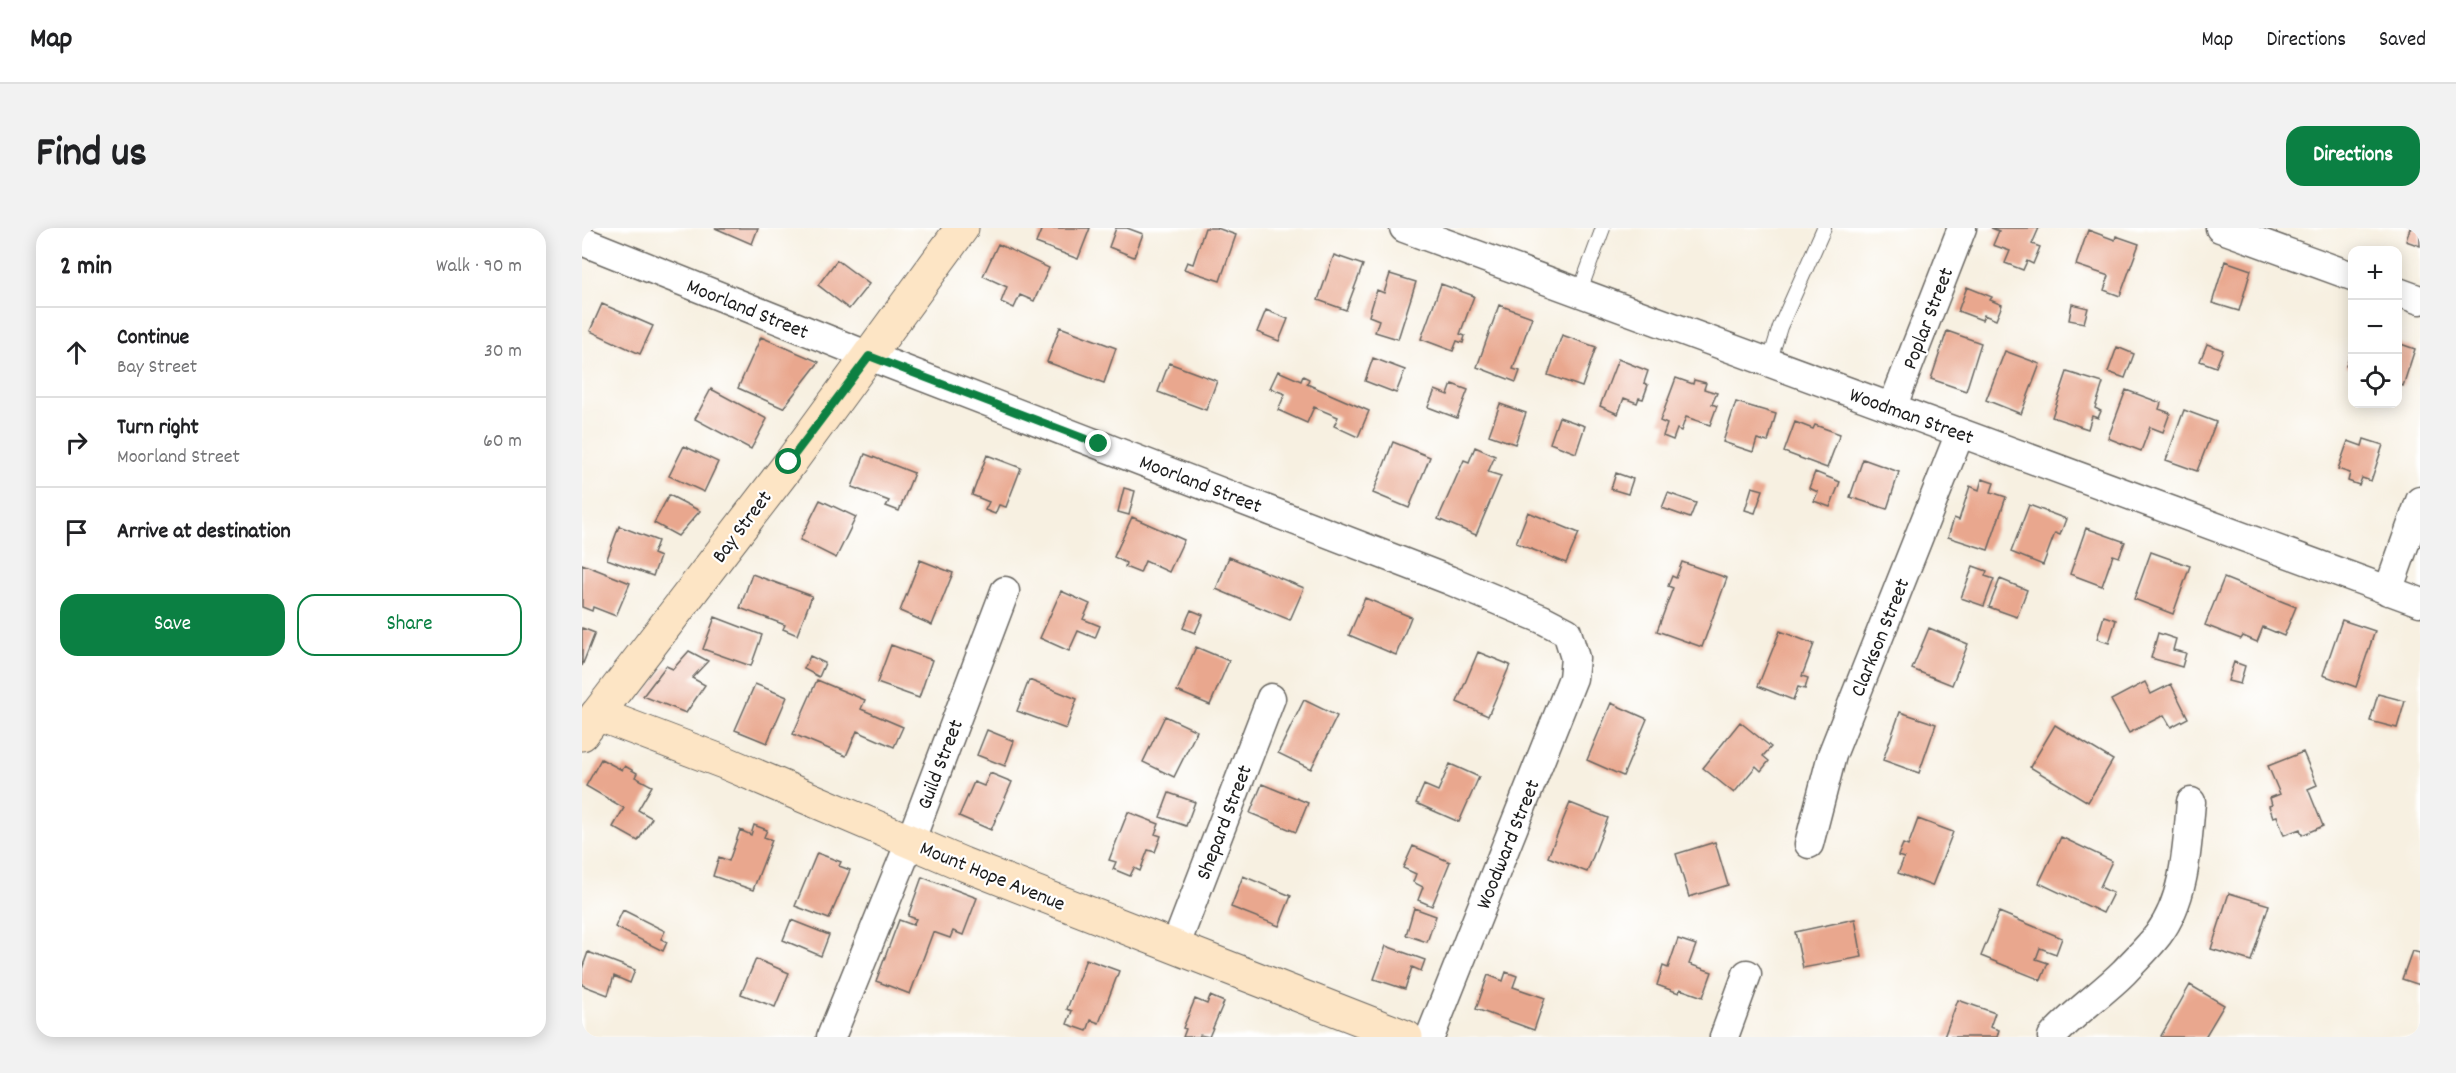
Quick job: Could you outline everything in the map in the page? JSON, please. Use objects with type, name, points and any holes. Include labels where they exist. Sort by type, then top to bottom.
[{"type":"main road","name":"Bay Street","points":[[587,719],[869,356],[962,228]]},
{"type":"main road","name":"Mount Hope Avenue","points":[[587,719],[726,763],[910,842],[1406,1037]]},
{"type":"street","name":"Woodman Street","points":[[1404,228],[2420,602]]},
{"type":"street","name":"Poplar Street","points":[[1892,408],[1962,228]]},
{"type":"street","points":[[2220,228],[2348,275]]},
{"type":"street","name":"Moorland Street","points":[[582,241],[869,356],[1228,493],[1532,615],[1567,632],[1573,649]]},
{"type":"street","points":[[2402,294],[2420,300]]},
{"type":"street","name":"Clarkson Street","points":[[1809,844],[1832,755],[1960,433]]},
{"type":"street","points":[[2388,591],[2420,501]]},
{"type":"street","name":"Guild Street","points":[[831,1037],[910,842],[1005,591]]},
{"type":"street","name":"Woodward Street","points":[[1430,1037],[1574,678],[1573,649]]},
{"type":"street","name":"Shepard Street","points":[[1175,947],[1271,698]]},
{"type":"street","points":[[2052,1037],[2068,1019],[2123,973],[2159,934],[2177,898],[2185,866],[2191,802]]},
{"type":"street","points":[[1724,1037],[1747,974]]},
{"type":"lane","points":[[1580,293],[1604,228]]},
{"type":"lane","points":[[1769,363],[1780,327],[1824,228]]},
{"type":"building","points":[[715,228],[758,228],[752,244]]},
{"type":"building","points":[[1042,228],[1090,228],[1078,259],[1036,243]]},
{"type":"building","points":[[1116,228],[1127,228],[1143,234],[1134,257],[1109,247]]},
{"type":"building","points":[[1205,228],[1217,228],[1236,235],[1220,281],[1184,269],[1187,262],[1193,264]]},
{"type":"building","points":[[1991,228],[2039,228],[2032,244],[2040,247],[2033,264],[2027,261],[2023,270],[2005,263],[2010,251],[1993,245],[1999,231]]},
{"type":"building","points":[[2410,228],[2420,228],[2420,246],[2406,241]]},
{"type":"building","points":[[2088,230],[2115,240],[2116,236],[2139,244],[2120,296],[2104,290],[2109,276],[2076,265]]},
{"type":"building","points":[[998,244],[1049,268],[1034,301],[1020,295],[1014,308],[1001,302],[1007,287],[983,276]]},
{"type":"building","points":[[1334,255],[1363,265],[1346,310],[1318,300]]},
{"type":"building","points":[[837,260],[869,284],[849,309],[818,285]]},
{"type":"building","points":[[2225,261],[2251,270],[2239,311],[2212,303]]},
{"type":"building","points":[[1390,274],[1416,282],[1398,339],[1375,332],[1379,320],[1369,316],[1377,290],[1384,293]]},
{"type":"building","points":[[1441,284],[1474,296],[1460,334],[1465,336],[1463,343],[1457,341],[1453,351],[1421,339]]},
{"type":"building","points":[[1967,287],[1992,297],[1990,300],[2002,305],[1996,320],[1984,315],[1982,320],[1958,311]]},
{"type":"building","points":[[602,304],[653,326],[640,354],[590,331]]},
{"type":"building","points":[[2072,304],[2088,308],[2084,323],[2069,320]]},
{"type":"building","points":[[1499,305],[1532,317],[1513,369],[1520,371],[1516,382],[1477,367]]},
{"type":"building","points":[[1266,310],[1288,319],[1279,341],[1257,332]]},
{"type":"building","points":[[1060,327],[1116,348],[1104,383],[1047,362]]},
{"type":"building","points":[[1947,331],[1981,343],[1966,391],[1931,379]]},
{"type":"building","points":[[1562,335],[1596,347],[1582,387],[1548,375]]},
{"type":"building","points":[[761,337],[819,362],[783,408],[738,388]]},
{"type":"building","points":[[2207,344],[2223,350],[2216,367],[2200,361]]},
{"type":"building","points":[[2402,344],[2415,349],[2402,386]]},
{"type":"building","points":[[2117,347],[2134,354],[2125,378],[2108,372]]},
{"type":"building","points":[[2005,351],[2040,364],[2021,414],[1986,400]]},
{"type":"building","points":[[1373,358],[1405,370],[1396,393],[1365,381]]},
{"type":"building","points":[[1618,359],[1648,371],[1644,383],[1648,385],[1643,399],[1639,398],[1637,403],[1624,398],[1618,414],[1600,406]]},
{"type":"building","points":[[1169,363],[1217,381],[1206,410],[1158,392]]},
{"type":"building","points":[[1278,371],[1301,381],[1303,376],[1309,379],[1307,384],[1369,411],[1358,437],[1334,426],[1338,417],[1314,407],[1307,423],[1278,410],[1285,394],[1270,388]]},
{"type":"building","points":[[2067,372],[2103,383],[2095,408],[2101,411],[2098,418],[2092,416],[2088,429],[2052,417]]},
{"type":"building","points":[[1676,378],[1693,384],[1694,380],[1706,383],[1704,389],[1717,393],[1712,404],[1717,406],[1710,425],[1686,417],[1681,431],[1677,429],[1673,440],[1663,436],[1667,424],[1660,421]]},
{"type":"building","points":[[1452,384],[1468,390],[1457,418],[1428,407],[1435,390],[1448,395]]},
{"type":"building","points":[[711,389],[767,419],[751,449],[695,419]]},
{"type":"building","points":[[2126,390],[2161,403],[2159,409],[2170,413],[2163,432],[2150,427],[2141,451],[2108,438]]},
{"type":"building","points":[[1736,402],[1776,414],[1768,442],[1757,439],[1753,452],[1723,442]]},
{"type":"building","points":[[1500,404],[1526,413],[1515,444],[1489,435]]},
{"type":"building","points":[[2184,410],[2216,422],[2197,471],[2166,460]]},
{"type":"building","points":[[1559,417],[1585,426],[1576,453],[1550,443]]},
{"type":"building","points":[[1795,422],[1813,429],[1815,425],[1840,434],[1827,468],[1784,452]]},
{"type":"building","points":[[2364,439],[2383,445],[2371,481],[2362,478],[2359,485],[2348,481],[2350,473],[2338,469],[2348,441],[2362,446]]},
{"type":"building","points":[[1393,442],[1430,457],[1409,508],[1373,493]]},
{"type":"building","points":[[684,446],[718,462],[704,492],[669,476]]},
{"type":"building","points":[[1475,447],[1495,456],[1488,472],[1501,476],[1476,535],[1438,519],[1464,460],[1469,462]]},
{"type":"building","points":[[865,454],[914,473],[899,511],[886,506],[889,501],[852,487]]},
{"type":"building","points":[[987,455],[1021,468],[1006,507],[999,505],[995,514],[985,510],[989,502],[972,495]]},
{"type":"building","points":[[1863,459],[1899,472],[1887,509],[1850,497]]},
{"type":"building","points":[[1815,472],[1840,482],[1830,507],[1814,501],[1818,492],[1809,488]]},
{"type":"building","points":[[1616,473],[1633,479],[1628,494],[1611,489]]},
{"type":"building","points":[[1982,479],[1994,483],[1991,492],[2006,497],[1988,550],[1948,537],[1954,518],[1959,520],[1970,486],[1979,490]]},
{"type":"building","points":[[1752,487],[1763,490],[1755,513],[1745,510]]},
{"type":"building","points":[[1124,488],[1135,491],[1129,515],[1118,512]]},
{"type":"building","points":[[1668,493],[1696,503],[1690,518],[1662,508]]},
{"type":"building","points":[[669,495],[700,511],[678,536],[654,523]]},
{"type":"building","points":[[820,500],[856,517],[836,558],[800,540]]},
{"type":"building","points":[[2029,505],[2066,519],[2060,535],[2055,533],[2043,565],[2011,552]]},
{"type":"building","points":[[1528,512],[1579,533],[1566,563],[1516,543]]},
{"type":"building","points":[[1132,517],[1184,540],[1169,572],[1145,561],[1140,573],[1125,567],[1126,563],[1114,557]]},
{"type":"building","points":[[619,526],[658,541],[653,554],[660,557],[653,576],[607,559]]},
{"type":"building","points":[[2086,528],[2125,542],[2119,557],[2113,555],[2102,586],[2070,574]]},
{"type":"building","points":[[2151,552],[2190,566],[2173,614],[2134,599]]},
{"type":"building","points":[[1229,557],[1304,588],[1290,620],[1216,589]]},
{"type":"building","points":[[920,560],[953,573],[932,625],[900,611]]},
{"type":"building","points":[[1682,562],[1727,578],[1702,647],[1657,631],[1673,588],[1668,586],[1672,576],[1676,578]]},
{"type":"building","points":[[582,564],[630,583],[616,616],[593,607],[592,611],[582,607]]},
{"type":"building","points":[[1973,566],[1987,571],[1985,576],[1994,579],[1984,606],[1961,598]]},
{"type":"building","points":[[752,574],[812,596],[797,635],[783,629],[785,625],[740,608]]},
{"type":"building","points":[[2224,578],[2296,607],[2284,636],[2263,627],[2257,642],[2243,636],[2241,639],[2205,625]]},
{"type":"building","points":[[2000,579],[2027,590],[2017,617],[1989,607]]},
{"type":"building","points":[[1061,591],[1090,604],[1083,619],[1100,626],[1095,638],[1078,631],[1069,651],[1040,638]]},
{"type":"building","points":[[1365,598],[1411,617],[1396,655],[1349,635]]},
{"type":"building","points":[[1191,610],[1203,615],[1195,633],[1183,628]]},
{"type":"building","points":[[2104,616],[2116,620],[2109,643],[2097,639]]},
{"type":"building","points":[[715,617],[762,635],[751,666],[703,649]]},
{"type":"building","points":[[2342,620],[2375,631],[2356,687],[2323,675]]},
{"type":"building","points":[[582,628],[595,633],[582,666]]},
{"type":"building","points":[[1929,628],[1968,644],[1952,685],[1912,669]]},
{"type":"building","points":[[1780,631],[1814,644],[1802,676],[1808,678],[1805,689],[1798,687],[1793,700],[1758,686]]},
{"type":"building","points":[[2158,633],[2176,639],[2173,650],[2186,653],[2182,667],[2151,658]]},
{"type":"building","points":[[891,645],[932,660],[919,698],[877,683]]},
{"type":"building","points":[[1196,647],[1229,661],[1210,705],[1177,691]]},
{"type":"building","points":[[689,651],[708,661],[692,678],[705,685],[686,713],[643,696],[666,666],[673,669]]},
{"type":"building","points":[[1478,652],[1510,665],[1488,716],[1457,702]]},
{"type":"building","points":[[810,656],[825,663],[819,677],[804,669]]},
{"type":"building","points":[[2234,662],[2245,666],[2240,684],[2228,681]]},
{"type":"building","points":[[817,680],[865,700],[861,709],[903,727],[894,747],[857,731],[846,756],[793,734]]},
{"type":"building","points":[[1029,680],[1077,699],[1066,729],[1017,711]]},
{"type":"building","points":[[2145,682],[2151,694],[2171,684],[2188,718],[2171,727],[2164,715],[2129,733],[2111,700]]},
{"type":"building","points":[[755,684],[787,697],[767,743],[735,730]]},
{"type":"building","points":[[2378,694],[2405,701],[2397,728],[2370,721]]},
{"type":"building","points":[[1304,700],[1337,716],[1311,769],[1278,753]]},
{"type":"building","points":[[1611,703],[1647,719],[1623,776],[1587,760]]},
{"type":"building","points":[[1900,712],[1936,724],[1919,773],[1883,760]]},
{"type":"building","points":[[1165,716],[1197,731],[1174,777],[1143,762]]},
{"type":"building","points":[[1740,722],[1771,747],[1763,756],[1769,761],[1761,771],[1756,766],[1734,793],[1703,768]]},
{"type":"building","points":[[2055,725],[2113,760],[2088,802],[2030,767]]},
{"type":"building","points":[[987,730],[1014,741],[1005,766],[977,755]]},
{"type":"building","points":[[2303,752],[2317,785],[2308,789],[2323,826],[2302,835],[2300,829],[2284,835],[2277,816],[2273,817],[2269,806],[2272,805],[2270,798],[2280,794],[2268,766]]},
{"type":"building","points":[[601,759],[622,770],[625,766],[637,773],[635,777],[652,786],[638,810],[652,818],[638,841],[613,827],[624,808],[586,786]]},
{"type":"building","points":[[1450,764],[1479,777],[1459,822],[1416,803],[1424,785],[1438,791]]},
{"type":"building","points":[[990,773],[1012,782],[991,830],[959,816],[974,782],[984,786]]},
{"type":"building","points":[[1262,784],[1308,803],[1296,832],[1250,813]]},
{"type":"building","points":[[1169,793],[1195,802],[1186,826],[1160,817]]},
{"type":"building","points":[[1570,803],[1608,818],[1587,872],[1548,857]]},
{"type":"building","points":[[1128,812],[1159,824],[1155,834],[1161,836],[1155,852],[1148,850],[1140,871],[1134,868],[1130,876],[1113,869],[1116,862],[1109,860]]},
{"type":"building","points":[[1918,819],[1953,832],[1932,886],[1898,873],[1904,858],[1898,856],[1903,844],[1908,846]]},
{"type":"building","points":[[754,825],[767,830],[764,837],[772,840],[753,890],[713,876],[719,857],[729,861],[740,830],[751,835]]},
{"type":"building","points":[[2061,837],[2112,861],[2100,887],[2113,893],[2103,913],[2039,883]]},
{"type":"building","points":[[1715,842],[1728,885],[1689,897],[1676,854]]},
{"type":"building","points":[[1413,846],[1450,862],[1432,906],[1418,900],[1423,887],[1413,882],[1416,874],[1403,868]]},
{"type":"building","points":[[817,853],[841,862],[839,866],[850,870],[829,919],[795,906]]},
{"type":"building","points":[[1243,876],[1291,896],[1279,926],[1231,907]]},
{"type":"building","points":[[922,877],[977,898],[963,935],[953,931],[950,938],[933,932],[910,994],[876,981],[899,920],[913,925],[916,919],[908,916]]},
{"type":"building","points":[[2229,893],[2269,905],[2251,961],[2211,949]]},
{"type":"building","points":[[1414,908],[1436,916],[1427,942],[1406,935]]},
{"type":"building","points":[[623,910],[665,931],[661,939],[667,942],[663,951],[615,927]]},
{"type":"building","points":[[1999,912],[2062,938],[2056,954],[2040,948],[2036,959],[2048,963],[2041,980],[1981,956]]},
{"type":"building","points":[[1855,919],[1862,957],[1803,968],[1795,932]]},
{"type":"building","points":[[791,920],[829,935],[821,956],[783,940]]},
{"type":"building","points":[[1678,939],[1696,945],[1689,964],[1712,972],[1703,997],[1680,989],[1679,993],[1657,985],[1663,966],[1668,968]]},
{"type":"building","points":[[1386,946],[1425,960],[1421,971],[1412,967],[1405,989],[1374,979]]},
{"type":"building","points":[[2412,951],[2420,953],[2420,985],[2402,979]]},
{"type":"building","points":[[588,952],[635,970],[630,983],[614,976],[608,995],[582,985],[582,969]]},
{"type":"building","points":[[756,959],[789,973],[775,1007],[741,994]]},
{"type":"building","points":[[1086,959],[1119,971],[1099,1023],[1091,1020],[1087,1031],[1067,1024],[1072,1011],[1067,1009]]},
{"type":"building","points":[[1506,972],[1517,976],[1513,987],[1545,998],[1534,1030],[1476,1009],[1488,975],[1503,981]]},
{"type":"building","points":[[2190,985],[2224,1005],[2205,1037],[2161,1036]]},
{"type":"building","points":[[1210,996],[1224,1002],[1209,1037],[1200,1035],[1199,1037],[1183,1037],[1186,1029],[1183,1028],[1195,999],[1207,1004]]},
{"type":"building","points":[[1958,1000],[1995,1013],[1990,1027],[1999,1030],[1997,1037],[1944,1037]]},
{"type":"route","points":[[789,462],[869,356],[1099,444]]}]
